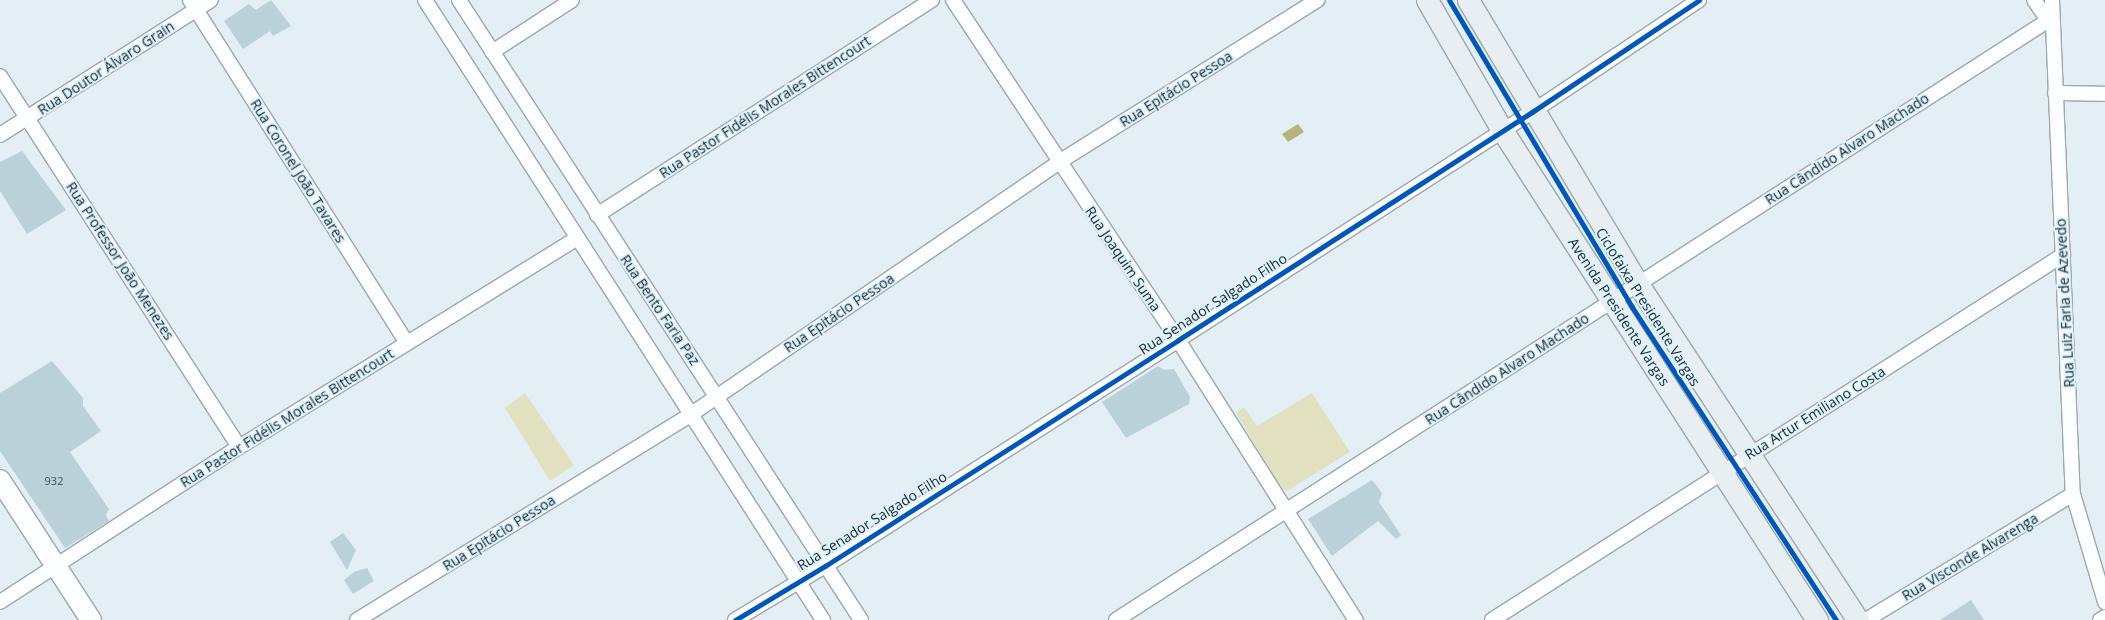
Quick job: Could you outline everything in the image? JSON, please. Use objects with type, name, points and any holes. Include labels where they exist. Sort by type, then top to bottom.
[{"type":"main road","name":"Avenida Presidente Vargas","points":[[1427,0],[1502,130],[1817,620]]},
{"type":"main road","points":[[1468,0],[1532,112],[1638,284],[1858,620]]},
{"type":"main road","points":[[0,480],[91,620]]},
{"type":"street","name":"Rua Doutor Álvaro Grain","points":[[0,135],[193,5],[211,0]]},
{"type":"street","points":[[425,0],[576,239],[823,620]]},
{"type":"street","name":"Rua Bento Faria Paz","points":[[458,0],[718,397],[861,620]]},
{"type":"street","points":[[492,52],[572,0]]},
{"type":"street","name":"Rua Pastor Fidélis Morales Bittencourt","points":[[597,214],[932,0]]},
{"type":"street","name":"Rua Joaquim Suma","points":[[953,0],[1178,340],[1356,620]]},
{"type":"street","name":"Rua Epitácio Pessoa","points":[[357,620],[718,397],[1059,162],[1317,0]]},
{"type":"street","name":"Rua Senador Salgado Filho","points":[[735,620],[798,580],[826,566],[1178,340],[1532,112],[1698,0]]},
{"type":"street","points":[[2034,0],[2050,19]]},
{"type":"street","name":"Rua Luiz Faria de Azevedo","points":[[2052,0],[2050,19],[2063,255],[2073,494],[2105,602]]},
{"type":"street","name":"Rua Coronel João Tavares","points":[[193,5],[407,343]]},
{"type":"street","name":"Rua Cândido Alvaro Machado","points":[[1116,620],[1287,512],[2050,19]]},
{"type":"street","name":"Rua Professor João Menezes","points":[[0,76],[240,447]]},
{"type":"street","points":[[2055,93],[2105,94]]},
{"type":"street","name":"Rua Pastor Fidélis Morales Bittencourt","points":[[0,602],[240,447],[576,239]]},
{"type":"street","name":"Rua Artur Emiliano Costa","points":[[1492,620],[2063,255]]},
{"type":"street","name":"Rua Visconde Alvarenga","points":[[1866,620],[2073,494]]},
{"type":"street","points":[[2100,620],[2105,617]]},
{"type":"green space","points":[[525,393],[574,465],[550,481],[505,408]]},
{"type":"green space","points":[[1312,393],[1350,452],[1287,491],[1282,489],[1236,413],[1244,407],[1257,426]]},
{"type":"shaded area","points":[[1298,124],[1304,132],[1288,142],[1282,134]]},
{"type":"building","points":[[271,0],[291,26],[273,36],[270,31],[243,49],[224,21],[249,4],[256,10]]},
{"type":"building","points":[[22,151],[66,210],[27,234],[0,191],[0,162]]},
{"type":"building","points":[[52,361],[83,398],[83,406],[101,431],[70,452],[109,509],[106,515],[109,521],[65,548],[0,451],[0,393]]},
{"type":"building","points":[[1158,366],[1164,370],[1174,369],[1190,397],[1189,404],[1126,438],[1102,402]]},
{"type":"building","points":[[1372,480],[1382,493],[1379,502],[1401,535],[1396,539],[1378,521],[1332,556],[1308,519]]},
{"type":"building","points":[[343,533],[356,550],[347,570],[330,542]]},
{"type":"building","points":[[367,568],[374,581],[353,594],[344,580],[354,572]]},
{"type":"building","points":[[1971,600],[1984,620],[1940,620]]},
{"type":"cycle path","name":"Ciclofaixa Presidente Vargas","points":[[1449,0],[1632,307],[1836,620]]},
{"type":"cycle path","points":[[735,620],[825,566],[1178,340],[1532,112],[1699,0]]}]
